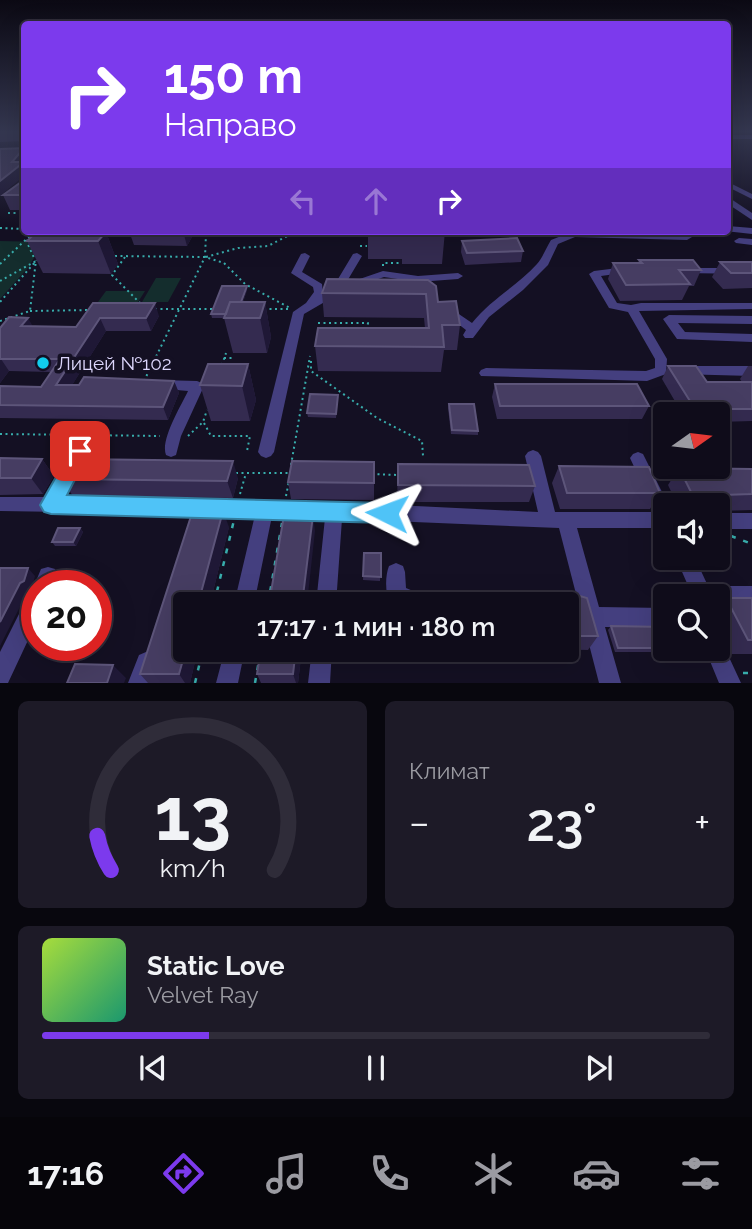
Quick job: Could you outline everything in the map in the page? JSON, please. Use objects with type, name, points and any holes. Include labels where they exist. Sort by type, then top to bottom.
[{"type":"street","points":[[731,186],[752,197]]},
{"type":"street","points":[[731,229],[752,231]]},
{"type":"street","points":[[434,302],[469,331],[544,263],[554,242],[572,235]]},
{"type":"street","points":[[612,235],[687,237]]},
{"type":"street","points":[[739,242],[752,242]]},
{"type":"street","points":[[336,291],[359,251]]},
{"type":"street","points":[[305,256],[296,272],[318,286],[319,292],[312,303]]},
{"type":"street","points":[[633,270],[594,274],[613,306],[632,309],[641,306],[752,306]]},
{"type":"street","points":[[673,271],[752,271]]},
{"type":"street","points":[[266,452],[299,312],[336,291],[383,274],[418,279],[458,276]]},
{"type":"street","points":[[418,279],[426,290]]},
{"type":"street","points":[[632,309],[661,359],[661,371]]},
{"type":"street","points":[[752,320],[669,318],[681,336],[752,338]]},
{"type":"street","points":[[486,373],[647,376],[661,371],[752,371]]},
{"type":"street","points":[[142,385],[197,386],[174,436],[172,451]]},
{"type":"street","points":[[51,505],[80,451]]},
{"type":"street","points":[[533,456],[557,520],[610,683]]},
{"type":"street","points":[[638,458],[654,493]]},
{"type":"street","points":[[0,504],[193,514],[265,508],[557,520],[653,518]]},
{"type":"street","points":[[247,592],[265,508]]},
{"type":"street","points":[[730,520],[752,521]]},
{"type":"street","points":[[396,572],[397,592]]},
{"type":"street","points":[[730,596],[752,596]]},
{"type":"street","points":[[584,605],[653,616]]},
{"type":"street","points":[[0,676],[21,632]]},
{"type":"street","points":[[139,683],[151,646]]},
{"type":"street","points":[[720,661],[730,683]]},
{"type":"street","points":[[227,683],[231,662]]},
{"type":"street","points":[[319,683],[321,662]]},
{"type":"lane","points":[[731,202],[752,217]]},
{"type":"lane","points":[[327,592],[334,510]]},
{"type":"path","points":[[9,213],[21,214]]},
{"type":"path","points":[[0,228],[21,229]]},
{"type":"path","points":[[0,264],[31,235]]},
{"type":"path","points":[[142,385],[205,257],[206,235]]},
{"type":"path","points":[[106,256],[205,257],[238,248],[268,246],[289,235]]},
{"type":"path","points":[[26,240],[36,261],[30,311]]},
{"type":"path","points":[[359,251],[372,246]]},
{"type":"path","points":[[0,302],[41,256]]},
{"type":"path","points":[[125,256],[111,275],[145,309],[221,309]]},
{"type":"path","points":[[205,257],[224,263],[229,272],[291,309],[263,309]]},
{"type":"path","points":[[0,281],[36,261]]},
{"type":"path","points":[[383,263],[402,263]]},
{"type":"path","points":[[0,321],[30,311],[94,310]]},
{"type":"path","points":[[15,322],[23,313]]},
{"type":"path","points":[[318,323],[368,323],[366,335]]},
{"type":"path","points":[[220,371],[226,353]]},
{"type":"path","points":[[270,592],[310,356],[311,371],[377,418],[422,440],[423,456]]},
{"type":"path","points":[[224,358],[233,358]]},
{"type":"path","points":[[172,451],[204,422],[208,409]]},
{"type":"path","points":[[204,422],[211,436],[250,436],[247,451]]},
{"type":"path","points":[[0,434],[174,436]]},
{"type":"path","points":[[232,473],[290,473]]},
{"type":"path","points":[[217,592],[246,473]]},
{"type":"path","points":[[372,474],[400,475]]},
{"type":"path","points":[[647,477],[653,477]]},
{"type":"path","points":[[730,535],[752,544]]},
{"type":"path","points":[[195,683],[200,662]]},
{"type":"path","points":[[255,683],[259,662]]},
{"type":"green space","points":[[0,241],[44,242],[27,269],[0,299]]},
{"type":"green space","points":[[156,278],[181,278],[168,302],[142,302]]},
{"type":"green space","points":[[106,291],[145,291],[138,302],[98,302]]},
{"type":"building","points":[[0,163],[21,163],[21,164],[0,181]]},
{"type":"building","points":[[21,182],[21,195],[3,195]]},
{"type":"building","points":[[33,235],[103,235],[98,241],[27,241]]},
{"type":"building","points":[[517,238],[523,251],[467,253],[462,241]]},
{"type":"building","points":[[639,260],[693,260],[701,270],[679,270],[690,284],[626,285],[613,263],[642,263]]},
{"type":"building","points":[[720,262],[752,262],[752,273],[731,273]]},
{"type":"building","points":[[327,279],[428,280],[436,286],[438,302],[456,301],[460,325],[442,325],[444,347],[315,346],[318,328],[429,328],[426,294],[322,293]]},
{"type":"building","points":[[222,286],[247,286],[241,302],[230,302],[226,314],[211,314]]},
{"type":"building","points":[[230,302],[265,302],[260,318],[224,318]]},
{"type":"building","points":[[93,303],[155,303],[146,318],[100,318],[56,385],[79,385],[84,377],[174,381],[163,407],[0,405],[0,386],[41,387],[60,359],[0,359],[0,328],[9,317],[28,318],[21,326],[76,327]]},
{"type":"building","points":[[208,364],[248,364],[242,386],[200,385]]},
{"type":"building","points":[[668,366],[696,366],[707,382],[752,382],[752,409],[730,409],[730,402],[691,402]]},
{"type":"building","points":[[495,384],[637,384],[649,406],[500,406]]},
{"type":"building","points":[[310,394],[338,395],[336,414],[307,413]]},
{"type":"building","points":[[449,404],[474,404],[478,431],[452,430]]},
{"type":"building","points":[[0,458],[42,459],[31,478],[0,478]]},
{"type":"building","points":[[72,459],[233,461],[227,481],[61,479]]},
{"type":"building","points":[[292,461],[374,462],[374,483],[288,482]]},
{"type":"building","points":[[398,464],[529,465],[535,486],[398,485]]},
{"type":"building","points":[[559,466],[649,467],[660,493],[653,493],[567,493]]},
{"type":"building","points":[[730,469],[752,469],[752,494],[692,493],[685,480],[730,480]]},
{"type":"building","points":[[193,510],[223,511],[201,592],[173,592],[173,662],[182,662],[179,674],[140,674]]},
{"type":"building","points":[[284,515],[313,515],[303,592],[271,592]]},
{"type":"building","points":[[58,528],[80,528],[73,542],[52,542]]},
{"type":"building","points":[[364,553],[381,553],[381,577],[363,576]]},
{"type":"building","points":[[0,568],[28,568],[21,570],[21,582],[0,622]]},
{"type":"building","points":[[579,596],[587,598],[598,636],[579,636]]},
{"type":"building","points":[[730,598],[752,598],[752,640],[748,640],[730,606]]},
{"type":"building","points":[[611,626],[653,627],[653,648],[618,648]]},
{"type":"building","points":[[259,662],[294,662],[293,674],[257,674]]},
{"type":"building","points":[[75,664],[113,665],[107,683],[67,683]]},
{"type":"place","name":"Лицей №102","points":[[43,363]]},
{"type":"route","points":[[80,451],[51,505],[387,513]]}]
